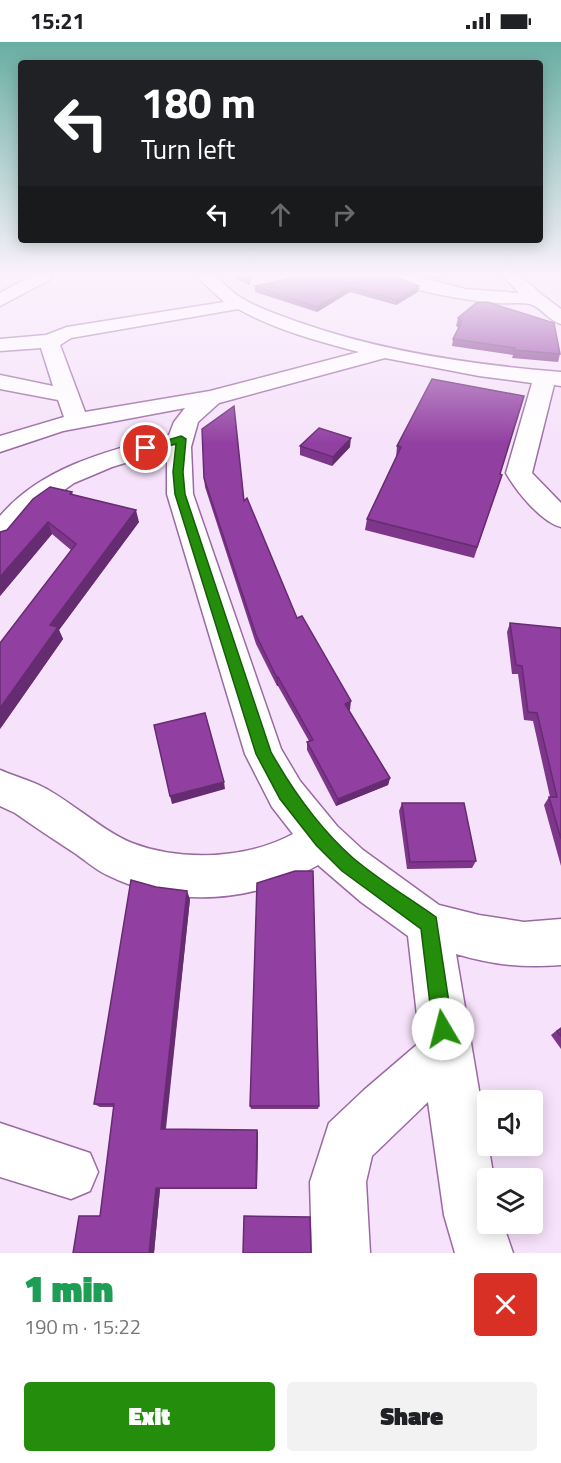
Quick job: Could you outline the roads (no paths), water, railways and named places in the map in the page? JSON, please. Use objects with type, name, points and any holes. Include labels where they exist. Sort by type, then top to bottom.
[{"type":"street","points":[[0,345],[51,341],[77,332]]},
{"type":"street","points":[[310,332],[381,353],[477,370],[553,379],[532,419],[519,473],[525,483],[561,518]]},
{"type":"street","points":[[51,341],[77,421]]},
{"type":"street","points":[[0,445],[31,433],[77,421],[187,400],[211,398],[381,353]]},
{"type":"street","points":[[0,382],[68,395]]},
{"type":"street","points":[[211,398],[185,423],[178,472],[180,494],[264,754],[286,794],[322,840],[376,887],[429,924],[479,938],[525,945],[561,942]]},
{"type":"street","points":[[0,534],[29,501],[56,483],[99,463],[181,439]]},
{"type":"street","points":[[0,788],[29,800],[120,860],[155,871],[214,877],[261,870],[285,861],[322,840]]},
{"type":"street","points":[[429,924],[446,1052],[472,1215],[484,1253]]},
{"type":"street","points":[[341,1253],[338,1182],[348,1142],[382,1108],[446,1052]]},
{"type":"street","points":[[0,1150],[71,1172]]}]
